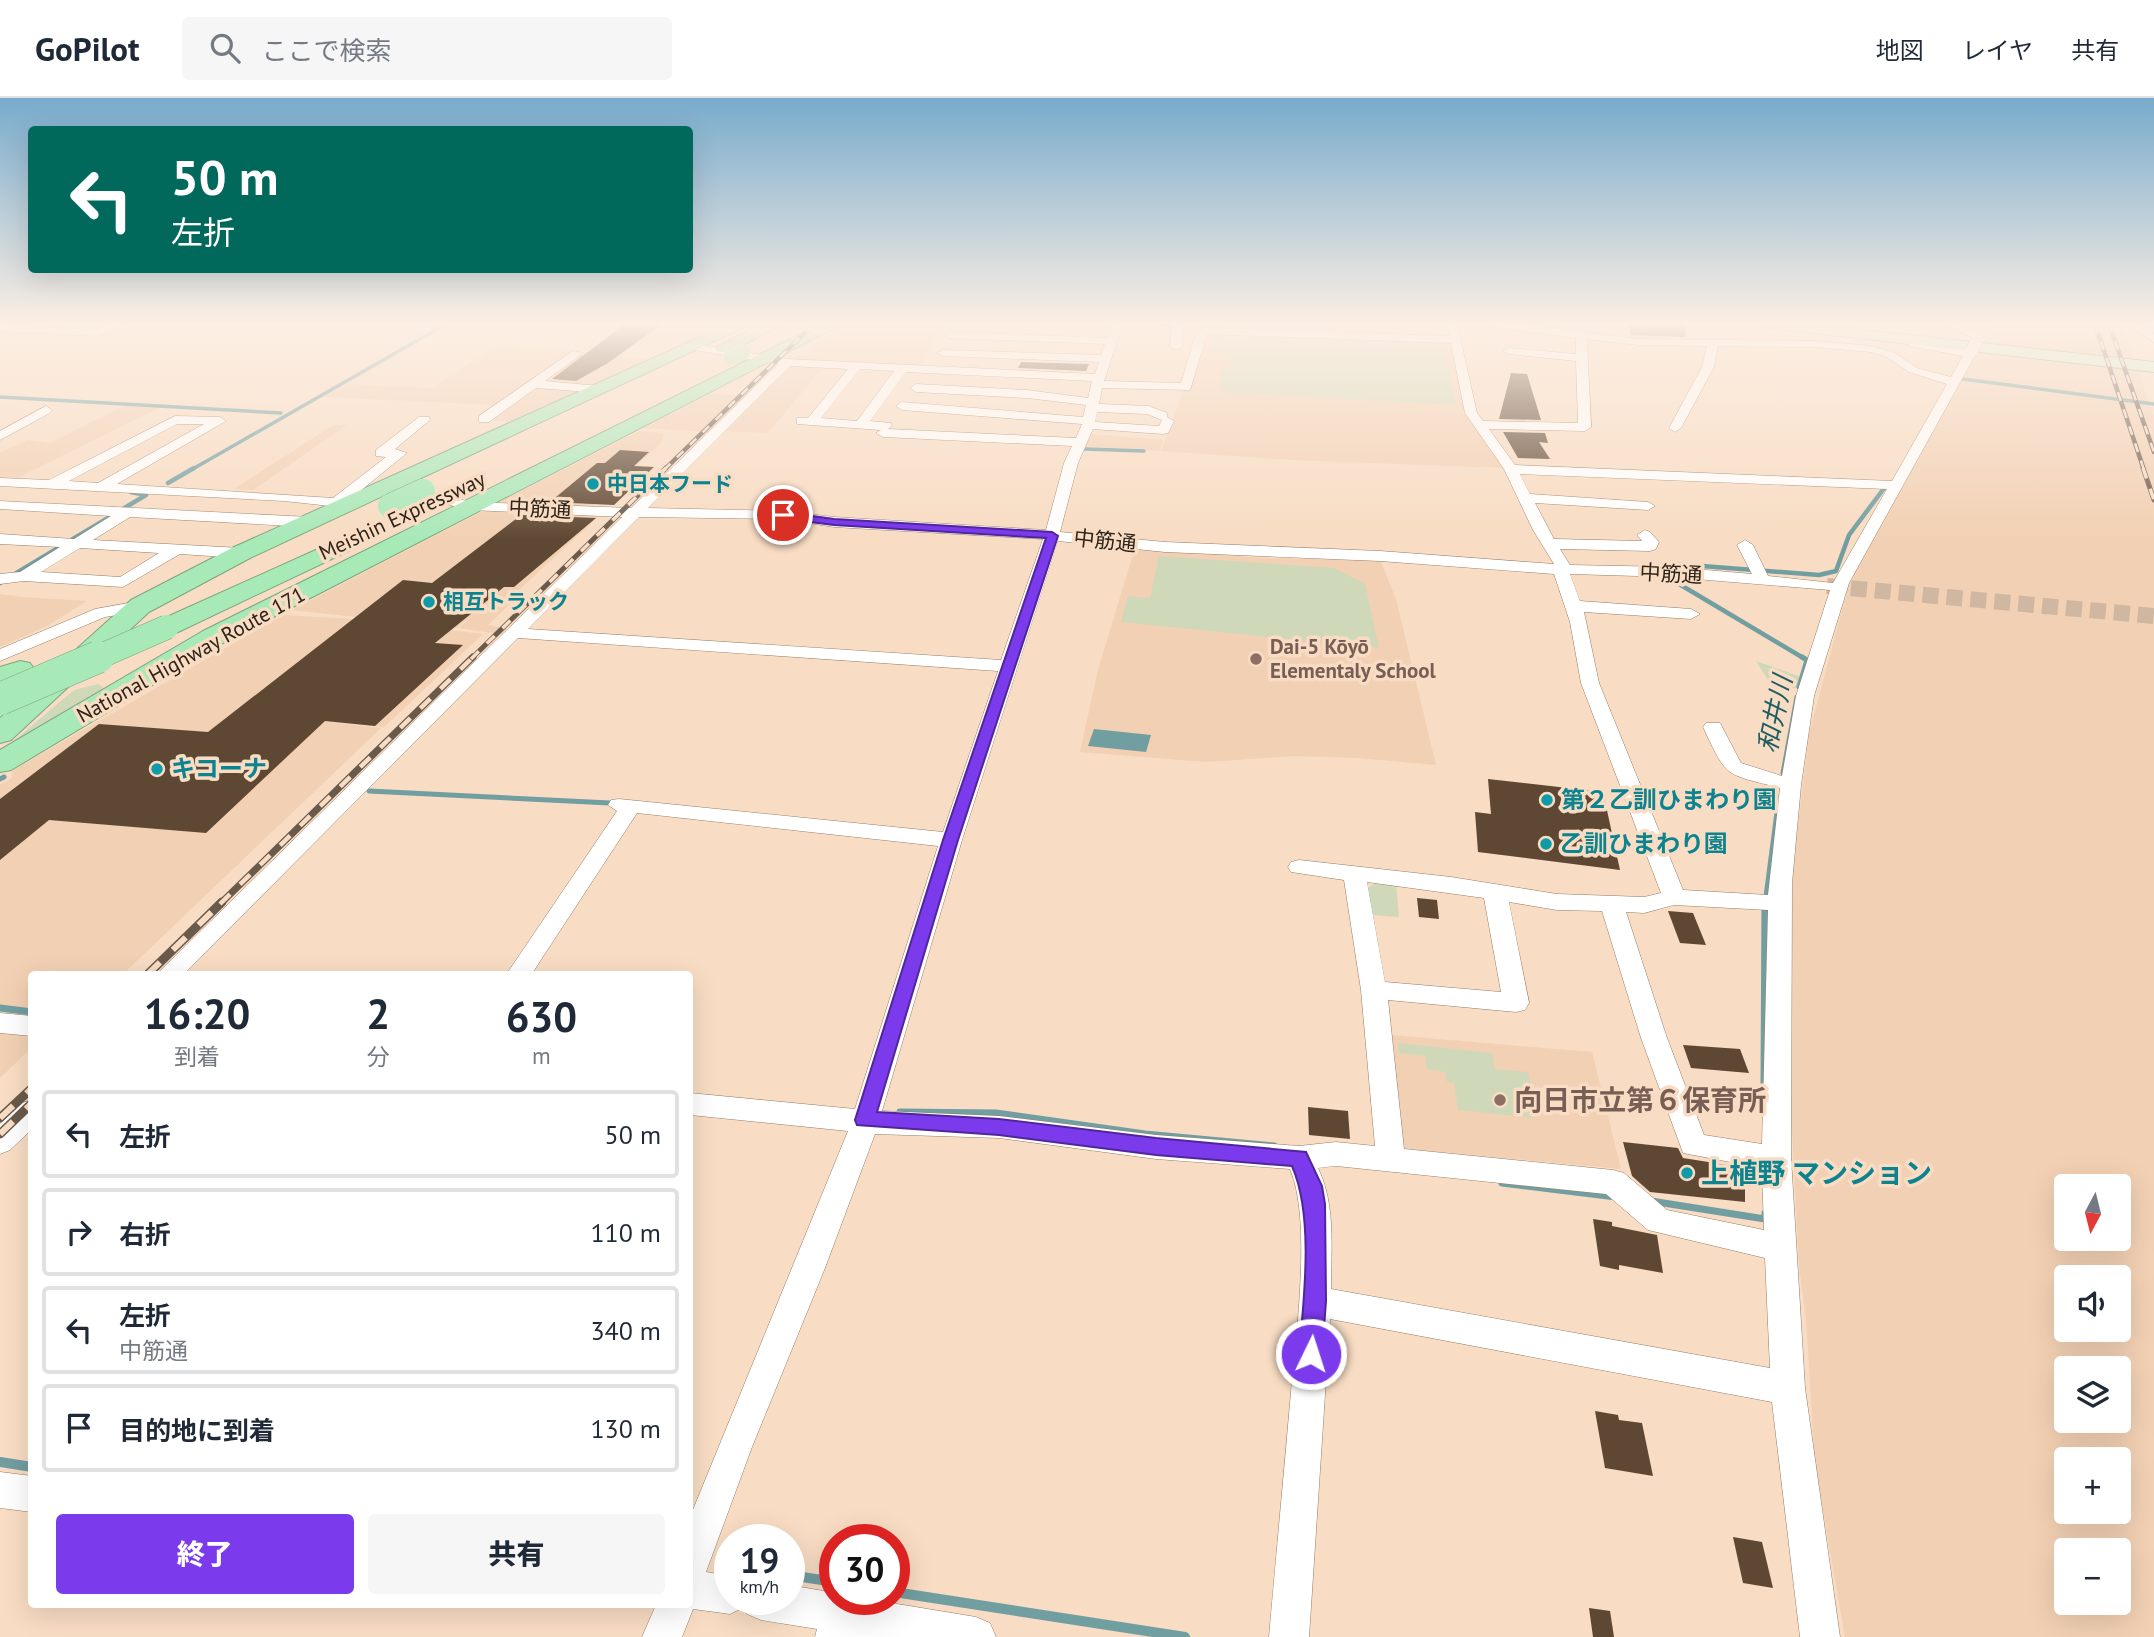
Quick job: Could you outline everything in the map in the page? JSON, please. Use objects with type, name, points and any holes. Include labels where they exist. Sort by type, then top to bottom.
[{"type":"highway","name":"National Highway Route 171","points":[[0,734],[140,606],[241,553],[309,522],[343,502],[388,496],[587,396]]},
{"type":"highway","name":"Meishin Expressway","points":[[0,699],[169,616],[430,498],[633,396]]},
{"type":"highway","name":"Meishin Expressway","points":[[540,450],[640,396]]},
{"type":"highway","name":"National Highway Route 171","points":[[0,763],[191,650],[469,496],[686,396]]},
{"type":"highway","name":"Meishin Expressway","points":[[7,668],[169,616],[388,496],[469,496]]},
{"type":"highway","points":[[73,669],[83,677],[102,678],[145,668],[191,650]]},
{"type":"street","points":[[484,419],[516,396]]},
{"type":"street","points":[[172,971],[753,396]]},
{"type":"street","points":[[812,421],[833,396]]},
{"type":"street","points":[[861,425],[882,396]]},
{"type":"street","points":[[882,434],[910,396]]},
{"type":"street","points":[[1033,396],[1091,414],[1163,429],[1165,419]]},
{"type":"street","points":[[693,1557],[734,1447],[809,1268],[864,1120],[1007,666],[1052,536],[1071,463],[1091,414],[1095,396]]},
{"type":"street","points":[[1468,396],[1471,413],[1510,469],[1562,565],[1574,606],[1590,682],[1674,897]]},
{"type":"street","points":[[1479,425],[1585,427],[1583,396]]},
{"type":"street","points":[[1675,428],[1692,396]]},
{"type":"street","points":[[1821,1637],[1788,1388],[1776,1158],[1780,903],[1791,785],[1805,696],[1834,585],[1896,485],[1946,396]]},
{"type":"street","points":[[902,406],[1091,414]]},
{"type":"street","points":[[0,436],[51,411],[20,409]]},
{"type":"street","points":[[52,484],[175,420],[220,421],[101,486]]},
{"type":"street","points":[[0,482],[101,486],[144,493],[343,502],[400,453],[382,453],[416,420],[440,421]]},
{"type":"street","points":[[798,420],[861,425],[882,434],[1079,442]]},
{"type":"street","points":[[1510,469],[1896,485]]},
{"type":"street","points":[[1678,475],[1688,491]]},
{"type":"street","points":[[1739,477],[1752,494]]},
{"type":"street","points":[[11,578],[70,543],[144,493]]},
{"type":"street","name":"中筋通","points":[[388,496],[469,496],[635,512],[783,515],[834,522],[1251,552],[1380,556],[1561,569],[1665,572],[1834,585]]},
{"type":"street","points":[[1527,498],[1648,506]]},
{"type":"street","points":[[0,505],[309,522]]},
{"type":"street","points":[[1550,544],[1650,546],[1651,542],[1645,535]]},
{"type":"street","points":[[0,539],[241,553]]},
{"type":"street","points":[[1745,545],[1760,575]]},
{"type":"street","points":[[11,578],[123,582],[177,549]]},
{"type":"street","points":[[1665,572],[1682,568],[1834,585]]},
{"type":"street","points":[[7,668],[101,613],[140,606]]},
{"type":"street","points":[[1574,606],[1691,614]]},
{"type":"street","points":[[515,633],[1007,666]]},
{"type":"street","points":[[1713,727],[1732,766],[1739,771],[1791,785]]},
{"type":"street","points":[[521,971],[625,806],[951,840]]},
{"type":"street","points":[[1299,867],[1557,902],[1644,905],[1674,897],[1780,903]]},
{"type":"street","points":[[1354,873],[1374,990],[1391,1160]]},
{"type":"street","points":[[1374,990],[1516,1003],[1495,892]]},
{"type":"street","points":[[1612,905],[1654,1038],[1693,1145],[1776,1158]]},
{"type":"street","points":[[0,1023],[28,1026]]},
{"type":"street","points":[[693,1104],[864,1120],[999,1127],[1156,1147],[1391,1160],[1613,1182],[1659,1221],[1780,1247]]},
{"type":"street","points":[[0,1142],[28,1115]]},
{"type":"street","points":[[1289,1637],[1315,1301],[1312,1156]]},
{"type":"street","points":[[1315,1301],[1788,1388]]},
{"type":"street","points":[[0,1490],[28,1494]]},
{"type":"street","points":[[693,1589],[714,1593]]},
{"type":"street","points":[[662,1637],[673,1608]]},
{"type":"street","points":[[805,1614],[839,1624],[976,1637]]},
{"type":"shaded area","points":[[325,396],[510,396],[496,405],[323,397]]},
{"type":"shaded area","points":[[520,396],[572,396],[517,422],[485,420]]},
{"type":"shaded area","points":[[707,396],[747,396],[710,432],[644,428]]},
{"type":"shaded area","points":[[757,396],[799,396],[768,433],[722,431]]},
{"type":"shaded area","points":[[1182,396],[1465,396],[1469,413],[1506,468],[1292,460],[1161,451]]},
{"type":"shaded area","points":[[1953,396],[2147,396],[2154,416],[2154,1637],[1845,1637],[1815,1464],[1806,1319],[1799,1265],[1788,1054],[1790,924],[1795,850],[1809,734],[1849,584]]},
{"type":"shaded area","points":[[128,404],[161,407],[15,479],[0,478],[0,453],[28,440],[50,443]]},
{"type":"shaded area","points":[[333,425],[347,425],[253,490],[234,489]]},
{"type":"shaded area","points":[[639,431],[664,433],[662,442],[591,508],[496,504]]},
{"type":"shaded area","points":[[1091,434],[1164,440],[1160,451],[1083,449]]},
{"type":"shaded area","points":[[485,510],[564,515],[601,514],[520,589],[523,591],[488,625],[511,630],[506,635],[459,628],[480,609],[457,628],[292,610]]},
{"type":"shaded area","name":"Dai-5 Kōyō Elementaly School","points":[[1135,548],[1260,558],[1380,560],[1396,599],[1436,765],[1295,756],[1207,762],[1080,752],[1098,670]]},
{"type":"shaded area","points":[[0,594],[87,601],[47,626],[0,647]]},
{"type":"shaded area","points":[[283,615],[368,620],[483,634],[384,727],[319,721],[381,728],[126,971],[28,971],[28,1010],[0,1006],[0,785],[12,778],[12,771]]},
{"type":"shaded area","points":[[0,1029],[28,1032],[28,1051],[0,1078]]},
{"type":"shaded area","name":"向日市立第６保育所","points":[[1390,1035],[1592,1052],[1621,1169],[1400,1148]]},
{"type":"green space","points":[[1295,396],[1454,396],[1456,405]]},
{"type":"green space","points":[[1159,556],[1334,568],[1365,584],[1379,648],[1121,622],[1128,596],[1150,598]]},
{"type":"green space","points":[[1756,661],[1801,677],[1802,680],[1797,688],[1774,689]]},
{"type":"green space","points":[[98,684],[103,687],[101,693],[10,744],[74,690]]},
{"type":"green space","points":[[1378,881],[1396,883],[1399,917],[1371,915],[1368,888]]},
{"type":"green space","points":[[1398,1043],[1492,1053],[1495,1069],[1528,1072],[1537,1118],[1458,1110],[1454,1083],[1447,1082],[1445,1072],[1427,1069],[1425,1056],[1399,1053]]},
{"type":"water","points":[[1094,729],[1151,735],[1146,752],[1088,746]]},
{"type":"building","points":[[1505,396],[1534,396],[1541,420],[1499,419]]},
{"type":"building","points":[[1503,432],[1545,433],[1548,443],[1539,442],[1550,459],[1518,458]]},
{"type":"building","name":"中日本フード","points":[[620,450],[649,452],[634,466],[654,467],[614,505],[550,502],[597,463],[605,463]]},
{"type":"building","points":[[521,515],[596,518],[514,587],[504,587],[435,643],[463,645],[375,726],[325,721],[206,833],[49,820],[0,860],[0,799],[99,724],[208,732],[403,580],[432,583]]},
{"type":"building","points":[[1488,779],[1603,792],[1620,870],[1478,852],[1475,812],[1491,814]]},
{"type":"building","points":[[1417,898],[1437,900],[1439,919],[1419,917]]},
{"type":"building","points":[[1668,911],[1693,913],[1706,945],[1680,943]]},
{"type":"building","points":[[1683,1045],[1740,1049],[1749,1073],[1691,1068]]},
{"type":"building","points":[[1308,1107],[1348,1111],[1350,1139],[1309,1135]]},
{"type":"building","name":"上植野 マンション","points":[[1623,1142],[1678,1148],[1683,1158],[1740,1167],[1745,1182],[1745,1202],[1650,1192],[1632,1176]]},
{"type":"building","points":[[1593,1219],[1612,1222],[1612,1226],[1657,1235],[1663,1273],[1619,1265],[1619,1270],[1600,1266]]},
{"type":"building","points":[[1595,1411],[1618,1415],[1619,1420],[1642,1423],[1653,1476],[1605,1468]]},
{"type":"building","points":[[1733,1537],[1762,1542],[1773,1588],[1743,1583]]},
{"type":"building","points":[[1589,1608],[1610,1611],[1614,1637],[1593,1637]]},
{"type":"waterway","points":[[191,470],[321,396]]},
{"type":"waterway","name":"和井川","points":[[2091,396],[2154,404]]},
{"type":"waterway","points":[[0,397],[281,413]]},
{"type":"waterway","points":[[1084,449],[1144,451]]},
{"type":"waterway","points":[[168,483],[194,468]]},
{"type":"waterway","name":"和井川","points":[[1805,659],[1664,575],[1664,568],[1676,564],[1819,575],[1836,571],[1849,535],[1885,487]]},
{"type":"waterway","points":[[0,583],[146,495],[131,492]]},
{"type":"waterway","name":"和井川","points":[[1799,687],[1807,660],[1802,657]]},
{"type":"waterway","name":"和井川","points":[[1783,773],[1797,697]]},
{"type":"waterway","points":[[0,779],[4,777]]},
{"type":"waterway","points":[[369,791],[610,803]]},
{"type":"waterway","name":"和井川","points":[[1765,904],[1779,797]]},
{"type":"waterway","name":"和井川","points":[[1764,1083],[1765,902]]},
{"type":"waterway","points":[[0,1008],[28,1012]]},
{"type":"waterway","points":[[900,1112],[996,1113],[1145,1134],[1274,1146]]},
{"type":"waterway","points":[[1502,1183],[1616,1197]]},
{"type":"waterway","points":[[1651,1201],[1765,1219],[1765,1213]]},
{"type":"waterway","points":[[0,1462],[28,1466]]},
{"type":"waterway","points":[[805,1577],[819,1580]]},
{"type":"waterway","points":[[910,1594],[1185,1637]]},
{"type":"tunnel","points":[[1827,586],[2154,616]]},
{"type":"railway","points":[[664,470],[740,396]]},
{"type":"railway","points":[[2119,396],[2144,470]]},
{"type":"railway","points":[[2134,396],[2154,452]]},
{"type":"railway","points":[[471,659],[666,468]]},
{"type":"railway","points":[[2143,468],[2154,500]]},
{"type":"railway","points":[[220,904],[473,657]]},
{"type":"railway","points":[[151,971],[222,902]]},
{"type":"railway","points":[[0,1118],[28,1092]]},
{"type":"railway","points":[[0,1134],[28,1107]]},
{"type":"place","name":"中日本フード","points":[[593,484]]},
{"type":"place","name":"相互トラック","points":[[429,602]]},
{"type":"place","name":"Dai-5 Kōyō Elementaly School","points":[[1256,659]]},
{"type":"place","name":"キコーナ","points":[[157,769]]},
{"type":"place","name":"第２乙訓ひまわり園","points":[[1547,800]]},
{"type":"place","name":"乙訓ひまわり園","points":[[1546,844]]},
{"type":"place","name":"向日市立第６保育所","points":[[1500,1100]]},
{"type":"place","name":"上植野 マンション","points":[[1687,1173]]},
{"type":"route","points":[[783,515],[834,522],[1052,536],[1007,666],[864,1120],[999,1127],[1156,1147],[1299,1158],[1312,1186],[1315,1204],[1315,1301],[1311,1354]]}]
